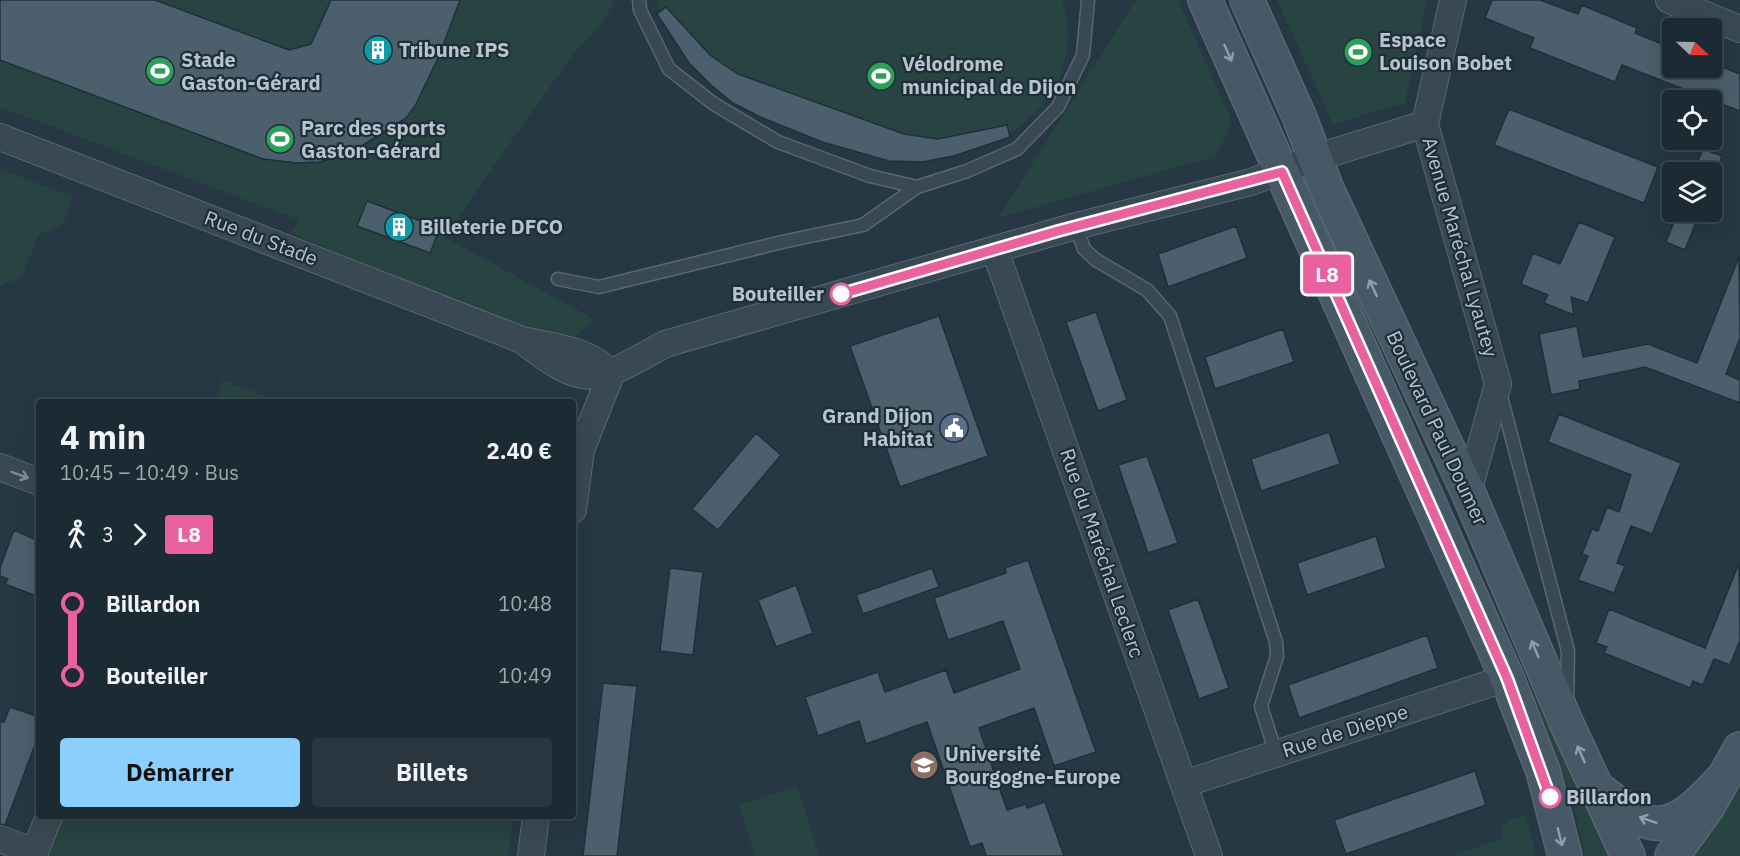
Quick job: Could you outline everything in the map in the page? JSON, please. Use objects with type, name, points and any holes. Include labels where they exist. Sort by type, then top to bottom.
[{"type":"main road","name":"Boulevard Paul Doumer","points":[[1205,0],[1507,678],[1543,771],[1565,856]]},
{"type":"main road","name":"Boulevard Paul Doumer","points":[[1247,0],[1326,187],[1468,492],[1566,722],[1628,856]]},
{"type":"main road","points":[[1595,786],[1648,822],[1659,823],[1684,814],[1735,761]]},
{"type":"main road","points":[[1671,856],[1735,761]]},
{"type":"street","name":"Avenue Maréchal Lyautey","points":[[1453,0],[1425,124],[1498,384],[1468,492]]},
{"type":"street","points":[[1669,0],[1740,29]]},
{"type":"street","name":"Rue du Stade","points":[[0,137],[522,340],[560,368],[572,374],[596,378],[611,374],[665,344],[1076,226],[1282,172],[1315,158],[1425,124]]},
{"type":"street","name":"Rue du Maréchal Leclerc","points":[[995,250],[1209,856]]},
{"type":"street","points":[[576,488],[581,450],[611,374]]},
{"type":"street","points":[[0,467],[36,481]]},
{"type":"street","name":"Rue de Dieppe","points":[[1184,784],[1507,678]]},
{"type":"street","points":[[0,839],[35,852],[48,819]]},
{"type":"street","points":[[531,856],[536,819]]},
{"type":"lane","points":[[639,0],[640,10],[669,69],[714,104],[778,142],[870,176],[917,187]]},
{"type":"lane","points":[[558,279],[600,287],[782,242],[863,225],[917,187],[967,171],[1017,149],[1058,107],[1083,55],[1088,0]]},
{"type":"lane","points":[[1076,226],[1084,249],[1096,260],[1147,290],[1170,316],[1276,642],[1276,656],[1261,706],[1276,754]]},
{"type":"lane","points":[[1498,384],[1568,651],[1566,722]]},
{"type":"green space","name":"Parc des sports Gaston-Gérard","points":[[0,0],[614,0],[606,17],[570,59],[446,238],[594,319],[570,342],[451,302],[291,233],[299,220],[0,107]]},
{"type":"green space","name":"Vélodrome municipal de Dijon","points":[[656,0],[1062,0],[1067,23],[1067,47],[1058,82],[1052,92],[1038,110],[1002,138],[980,149],[934,161],[888,161],[833,146],[789,129],[733,102],[703,78],[686,58],[672,36]]},
{"type":"green space","points":[[1136,0],[1178,0],[1232,122],[1216,156],[998,218]]},
{"type":"green space","name":"Espace Louison Bobet","points":[[1277,0],[1427,0],[1405,103],[1333,124]]},
{"type":"green space","points":[[0,169],[74,197],[63,224],[39,235],[21,277],[0,286]]},
{"type":"green space","points":[[223,380],[273,399],[215,399]]},
{"type":"green space","points":[[1538,685],[1615,856],[1585,856],[1574,807],[1529,689]]},
{"type":"green space","points":[[1740,783],[1740,856],[1690,856]]},
{"type":"green space","points":[[797,786],[819,856],[755,856],[739,805]]},
{"type":"green space","points":[[1526,816],[1536,856],[1451,856],[1503,838],[1500,827],[1516,817]]},
{"type":"green space","points":[[57,819],[513,819],[508,856],[43,856]]},
{"type":"building","name":"Stade Gaston-Gérard","points":[[0,0],[155,0],[289,50],[311,44],[331,0],[460,0],[439,56],[415,106],[406,118],[349,154],[319,162],[297,163],[263,159],[0,60]]},
{"type":"building","points":[[1492,0],[1540,0],[1578,14],[1582,5],[1637,28],[1635,33],[1662,44],[1662,78],[1722,78],[1722,67],[1740,74],[1740,111],[1722,104],[1722,90],[1686,90],[1622,65],[1615,82],[1530,48],[1534,38],[1485,18]]},
{"type":"building","points":[[666,7],[710,55],[738,74],[904,134],[938,139],[1007,125],[1010,137],[954,156],[922,162],[889,161],[822,142],[758,116],[733,103],[712,86],[689,63],[657,14]]},
{"type":"building","points":[[1509,109],[1658,167],[1644,203],[1494,145]]},
{"type":"building","points":[[1703,150],[1722,156],[1720,162],[1697,162]]},
{"type":"building","name":"Billeterie DFCO","points":[[367,201],[440,228],[430,253],[357,226]]},
{"type":"building","points":[[1579,222],[1615,237],[1588,303],[1571,297],[1574,315],[1544,303],[1548,295],[1521,284],[1533,253],[1560,264]]},
{"type":"building","points":[[1674,222],[1696,222],[1685,250],[1666,242]]},
{"type":"building","points":[[1236,226],[1247,258],[1168,287],[1158,254]]},
{"type":"building","points":[[1739,257],[1740,338],[1726,374],[1740,380],[1740,403],[1645,367],[1579,381],[1580,389],[1551,395],[1539,334],[1577,326],[1583,357],[1648,344],[1697,363]]},
{"type":"building","points":[[1096,312],[1127,400],[1098,411],[1066,322]]},
{"type":"building","points":[[939,316],[988,456],[900,487],[850,346]]},
{"type":"building","points":[[1283,329],[1294,362],[1215,389],[1205,357]]},
{"type":"building","points":[[1559,414],[1681,463],[1652,534],[1631,526],[1617,563],[1625,566],[1614,593],[1578,580],[1588,556],[1582,554],[1592,529],[1598,531],[1607,507],[1619,512],[1631,475],[1548,442]]},
{"type":"building","points":[[1329,432],[1340,464],[1261,491],[1251,459]]},
{"type":"building","points":[[756,433],[781,455],[718,530],[692,509]]},
{"type":"building","points":[[1147,456],[1178,543],[1148,553],[1118,465]]},
{"type":"building","points":[[14,530],[36,540],[36,596],[5,584],[8,579],[0,576],[0,568]]},
{"type":"building","points":[[1376,536],[1386,568],[1307,595],[1297,563]]},
{"type":"building","points":[[1028,560],[1096,752],[1054,766],[1034,708],[979,728],[1007,810],[1026,804],[1027,808],[1045,802],[1064,856],[986,856],[982,843],[970,847],[927,722],[866,744],[859,721],[818,736],[805,697],[878,672],[885,692],[946,670],[954,693],[1020,669],[1003,621],[948,640],[934,598],[1006,573],[1005,568]]},
{"type":"building","points":[[1739,563],[1740,640],[1730,665],[1714,659],[1703,685],[1693,681],[1690,688],[1604,653],[1607,647],[1596,643],[1609,609],[1705,648]]},
{"type":"building","points":[[670,568],[703,572],[693,655],[660,651]]},
{"type":"building","points":[[932,568],[939,587],[863,614],[856,595]]},
{"type":"building","points":[[796,585],[813,633],[776,647],[758,600]]},
{"type":"building","points":[[1198,599],[1229,688],[1199,699],[1168,610]]},
{"type":"building","points":[[1427,635],[1438,668],[1299,718],[1288,685]]},
{"type":"building","points":[[603,683],[637,686],[617,856],[583,856]]},
{"type":"building","points":[[10,707],[36,716],[36,742],[5,825],[0,824],[0,721],[4,722]]},
{"type":"building","points":[[1475,771],[1486,805],[1346,854],[1334,820]]},
{"type":"bus line","name":"L8","points":[[841,294],[1058,231],[1282,172],[1507,678],[1543,771],[1550,797]]},
{"type":"place","name":"Tribune IPS","points":[[378,50]]},
{"type":"place","name":"Espace Louison Bobet","points":[[1358,52]]},
{"type":"place","name":"Stade Gaston-Gérard","points":[[160,71]]},
{"type":"place","name":"Vélodrome municipal de Dijon","points":[[881,76]]},
{"type":"place","name":"Parc des sports Gaston-Gérard","points":[[280,139]]},
{"type":"place","name":"Billeterie DFCO","points":[[399,227]]},
{"type":"place","name":"Bouteiller","points":[[841,294]]},
{"type":"place","name":"Grand Dijon Habitat","points":[[954,428]]},
{"type":"place","name":"Université Bourgogne-Europe","points":[[924,765]]},
{"type":"place","name":"Billardon","points":[[1550,797]]}]
